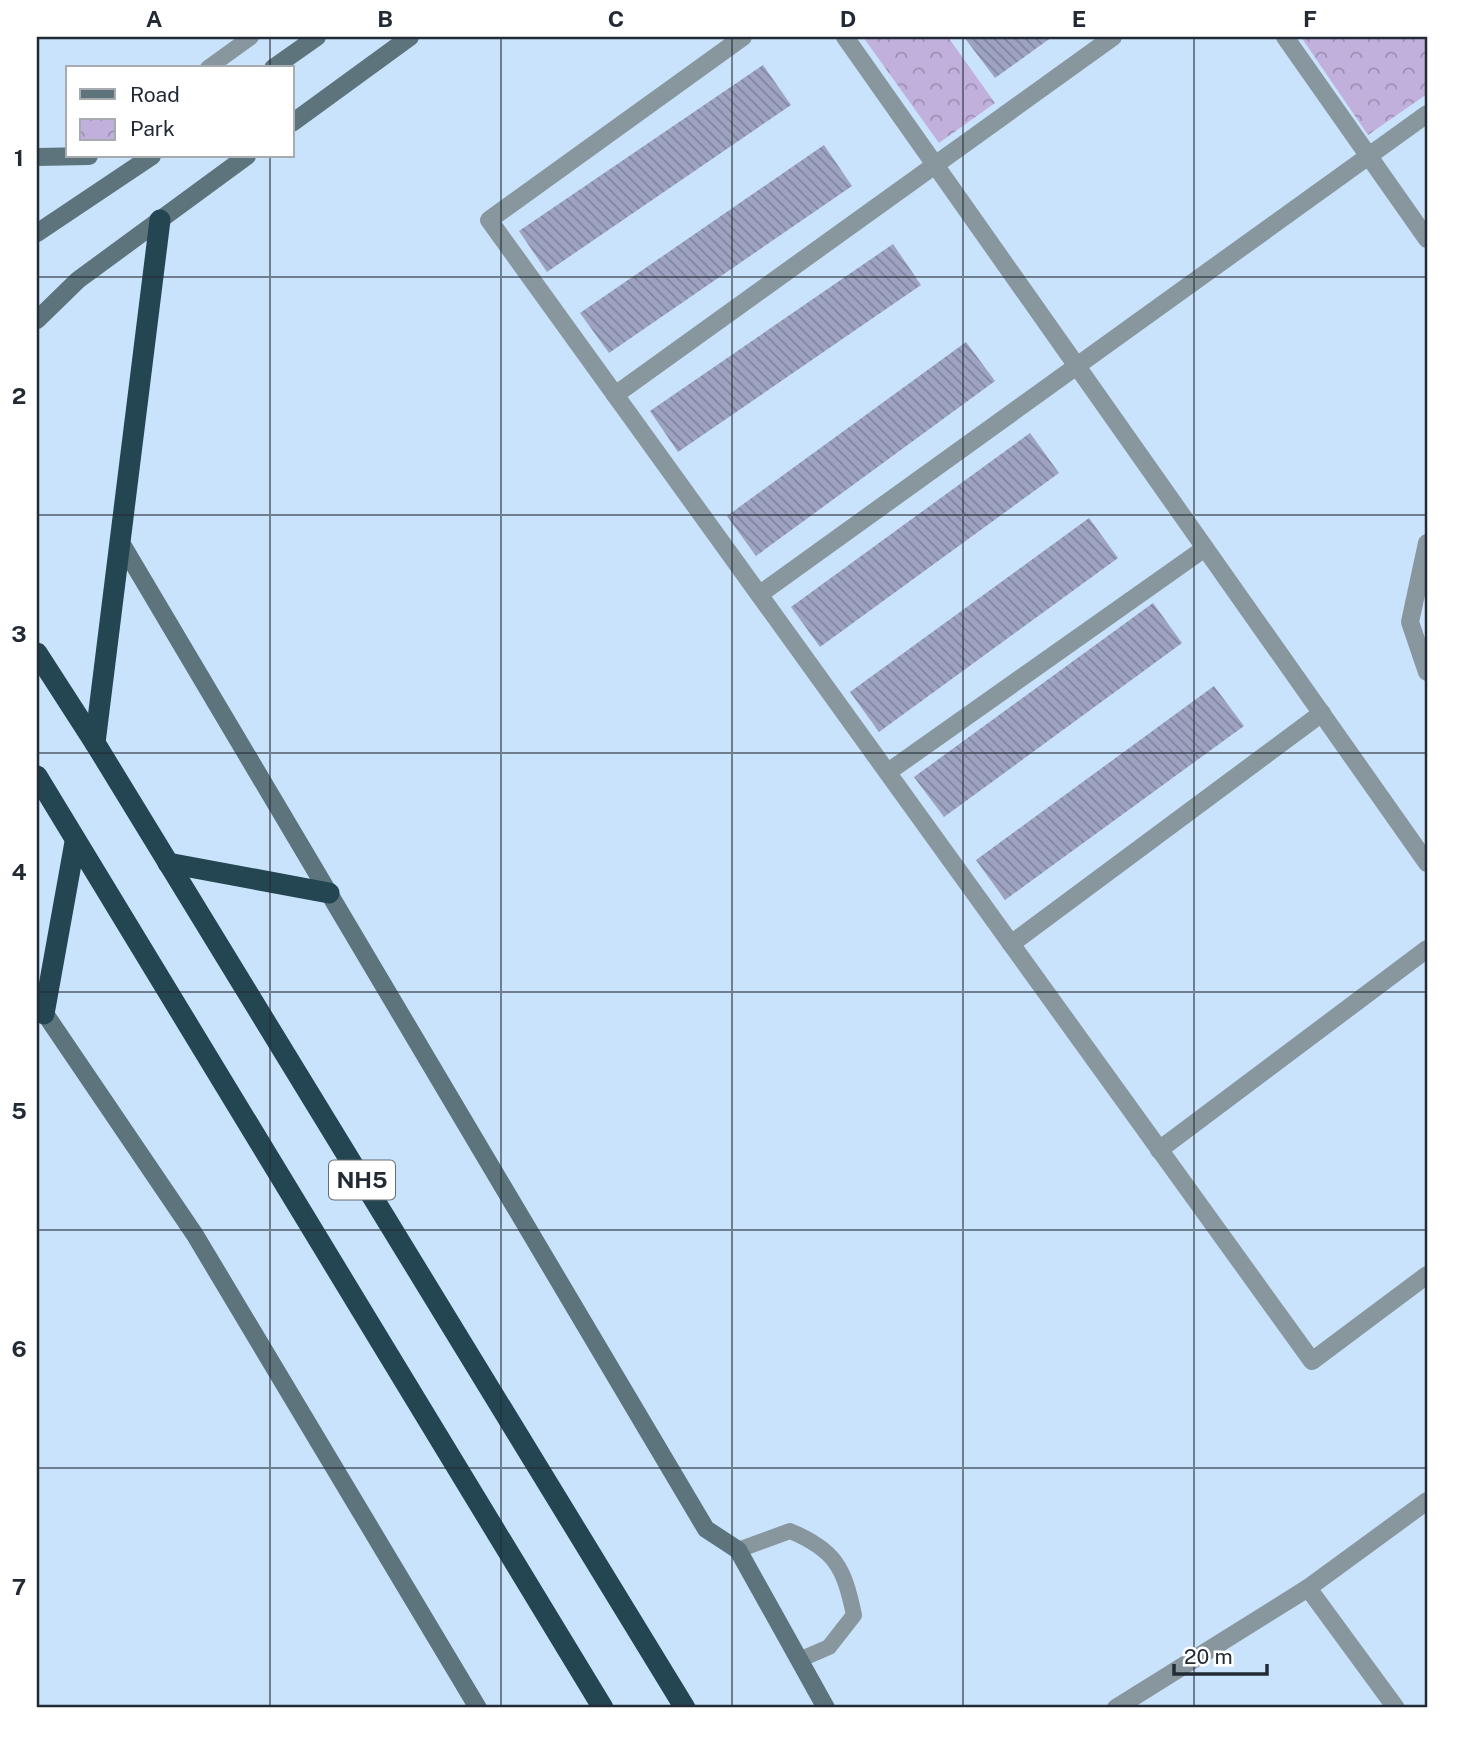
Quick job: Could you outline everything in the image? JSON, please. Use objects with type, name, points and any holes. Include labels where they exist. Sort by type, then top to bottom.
[{"type":"highway","points":[[95,743],[160,220]]},
{"type":"highway","name":"NH5","points":[[37,653],[95,743],[685,1708]]},
{"type":"highway","name":"NH5","points":[[37,776],[603,1708]]},
{"type":"highway","points":[[40,1008],[75,842]]},
{"type":"highway","points":[[168,863],[328,893]]},
{"type":"street","points":[[276,66],[317,37]]},
{"type":"street","points":[[294,122],[410,37]]},
{"type":"street","points":[[743,37],[489,220],[1312,1361],[1427,1275]]},
{"type":"street","points":[[845,37],[1427,863]]},
{"type":"street","points":[[615,395],[1113,37]]},
{"type":"street","points":[[1285,37],[1427,239]]},
{"type":"street","points":[[760,594],[1427,114]]},
{"type":"street","points":[[37,157],[66,156]]},
{"type":"street","points":[[37,233],[149,158]]},
{"type":"street","points":[[37,320],[78,280],[244,158]]},
{"type":"street","points":[[120,541],[706,1529],[738,1550],[826,1708]]},
{"type":"street","points":[[1427,543],[1410,622],[1427,672]]},
{"type":"street","points":[[888,772],[1205,548]]},
{"type":"street","points":[[1011,944],[1322,713]]},
{"type":"street","points":[[1159,1150],[1427,949]]},
{"type":"street","points":[[40,1008],[195,1235],[478,1708]]},
{"type":"street","points":[[1116,1708],[1308,1588],[1427,1501]]},
{"type":"street","points":[[1308,1588],[1396,1708]]},
{"type":"lane","points":[[211,66],[251,37]]},
{"type":"lane","points":[[738,1550],[790,1531],[829,1552],[848,1588],[854,1615],[829,1647],[800,1660]]},
{"type":"green space","points":[[863,37],[948,37],[995,103],[939,143]]},
{"type":"green space","points":[[1301,37],[1427,37],[1427,94],[1368,135]]},
{"type":"building","points":[[964,37],[1052,37],[995,78]]},
{"type":"building","points":[[763,65],[791,105],[547,272],[519,231]]},
{"type":"building","points":[[824,145],[852,186],[609,353],[580,313]]},
{"type":"building","points":[[893,244],[921,285],[678,452],[650,411]]},
{"type":"building","points":[[966,342],[995,381],[756,556],[727,516]]},
{"type":"building","points":[[1030,433],[1059,473],[820,647],[791,607]]},
{"type":"building","points":[[1089,518],[1118,558],[879,732],[850,692]]},
{"type":"building","points":[[1153,603],[1182,643],[944,817],[914,777]]},
{"type":"building","points":[[1214,686],[1244,726],[1005,900],[976,860]]}]
